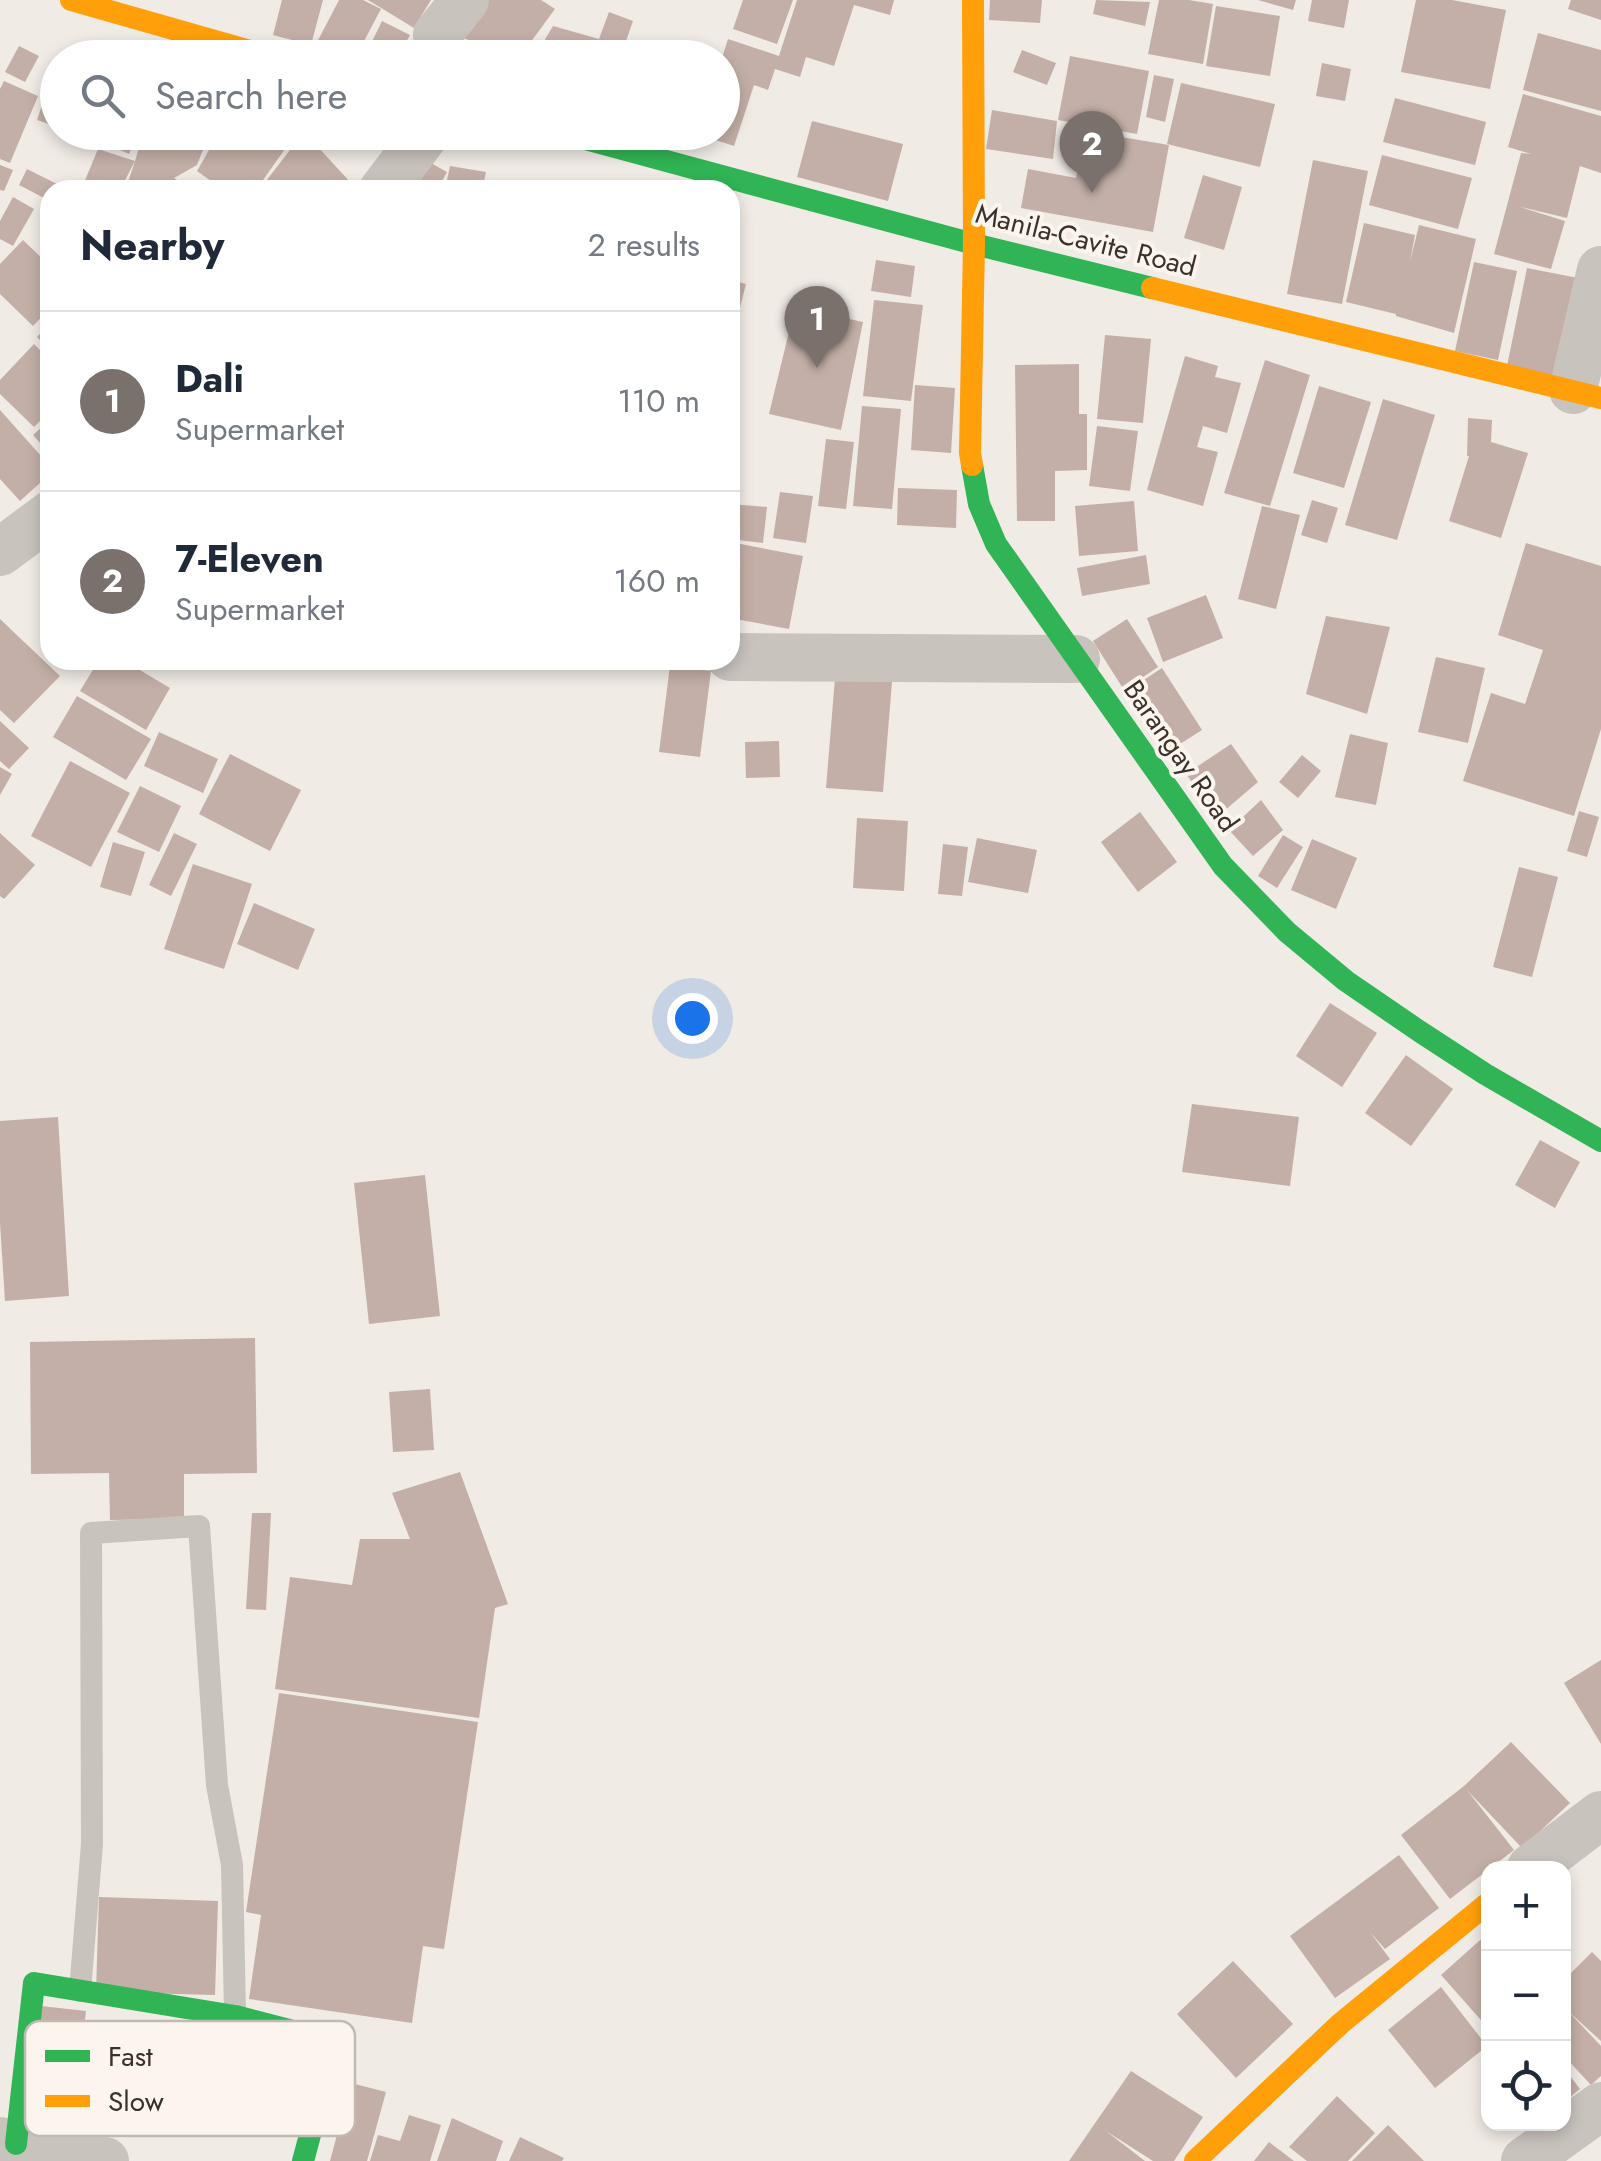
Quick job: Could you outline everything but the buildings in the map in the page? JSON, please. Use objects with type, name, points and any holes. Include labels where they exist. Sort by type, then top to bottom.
[{"type":"street","points":[[71,0],[212,40]]},
{"type":"street","name":"Barangay Road","points":[[973,0],[970,453],[979,504],[996,544],[1224,866],[1287,932],[1346,981],[1419,1032],[1601,1141]]},
{"type":"street","points":[[390,180],[413,150]]},
{"type":"street","name":"Manila-Cavite Road","points":[[626,150],[739,180]]},
{"type":"street","name":"Manila-Cavite Road","points":[[740,180],[974,244],[1587,394]]},
{"type":"street","points":[[1587,394],[1601,270]]},
{"type":"street","points":[[0,552],[40,522]]},
{"type":"street","points":[[740,657],[1076,659]]},
{"type":"street","points":[[1540,1861],[1601,1815]]},
{"type":"street","points":[[1195,2161],[1340,2024],[1481,1909]]},
{"type":"street","points":[[28,2021],[34,1983],[254,2021]]},
{"type":"street","points":[[25,2038],[8,2143],[106,2161]]},
{"type":"street","points":[[1526,2161],[1601,2106]]},
{"type":"street","points":[[304,2161],[310,2136]]},
{"type":"lane","points":[[80,1990],[92,1844],[91,1533],[200,1526],[217,1785],[232,1865],[235,2016]]},
{"type":"traffic: fast","points":[[626,150],[737,180]]},
{"type":"traffic: fast","points":[[740,181],[1152,288]]},
{"type":"traffic: fast","points":[[972,465],[979,504],[996,544],[1223,866],[1287,932],[1346,981],[1485,1074],[1601,1141]]},
{"type":"traffic: fast","points":[[30,2021],[34,1983],[254,2021]]},
{"type":"traffic: fast","points":[[16,2144],[25,2064]]},
{"type":"traffic: fast","points":[[303,2161],[310,2136]]},
{"type":"traffic: slow","points":[[71,0],[212,40]]},
{"type":"traffic: slow","points":[[972,465],[973,0]]},
{"type":"traffic: slow","points":[[1152,288],[1601,398]]},
{"type":"traffic: slow","points":[[1195,2161],[1340,2024],[1481,1909]]},
{"type":"place","name":"7-Eleven","points":[[1092,193]]},
{"type":"place","name":"Dali","points":[[817,368]]}]
